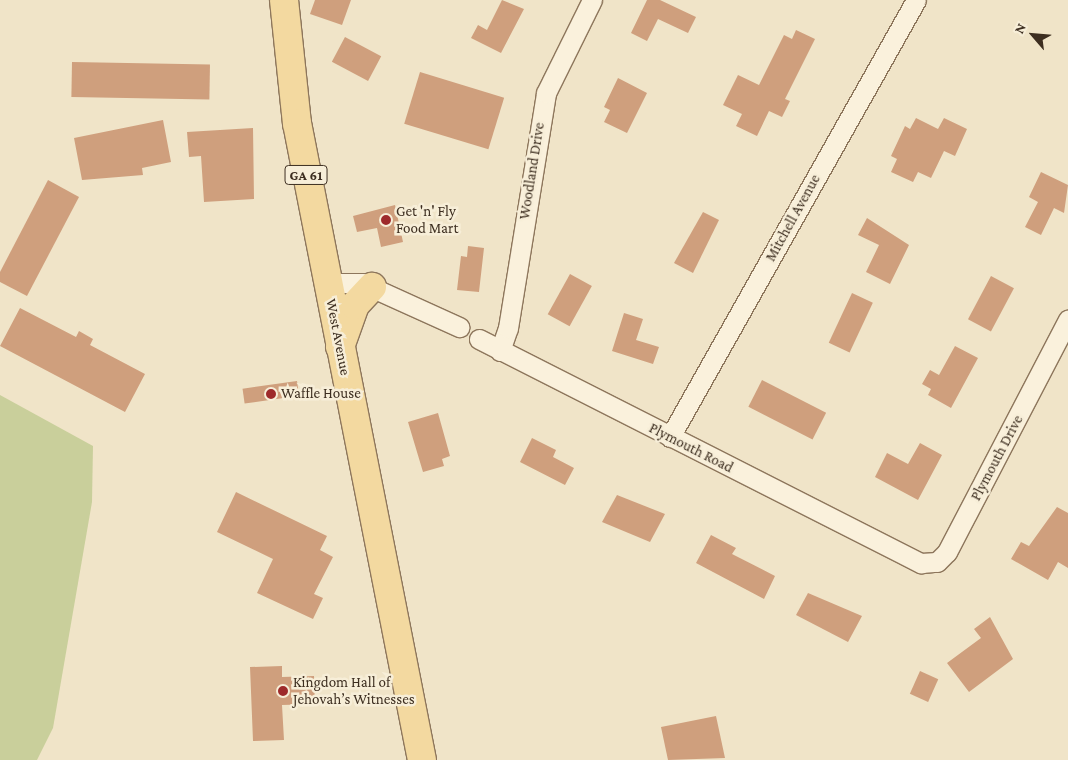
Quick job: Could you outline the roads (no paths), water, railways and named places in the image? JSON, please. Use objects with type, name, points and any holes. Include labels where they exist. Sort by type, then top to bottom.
[{"type":"main road","name":"West Avenue","points":[[284,0],[297,123],[422,760]]},
{"type":"main road","points":[[340,348],[355,305],[372,287]]},
{"type":"street","name":"Woodland Drive","points":[[500,351],[508,328],[546,93],[592,0]]},
{"type":"street","name":"Mitchell Avenue","points":[[670,437],[916,0]]},
{"type":"street","points":[[327,283],[350,280],[372,287],[459,327]]},
{"type":"street","name":"Plymouth Drive","points":[[903,556],[921,563],[937,562],[947,552],[1068,320]]},
{"type":"street","name":"Plymouth Road","points":[[479,339],[903,556]]},
{"type":"place","name":"Get 'n' Fly Food Mart","points":[[386,220]]},
{"type":"place","name":"Waffle House","points":[[271,394]]},
{"type":"place","name":"Kingdom Hall of Jehovah’s Witnesses","points":[[283,691]]}]
